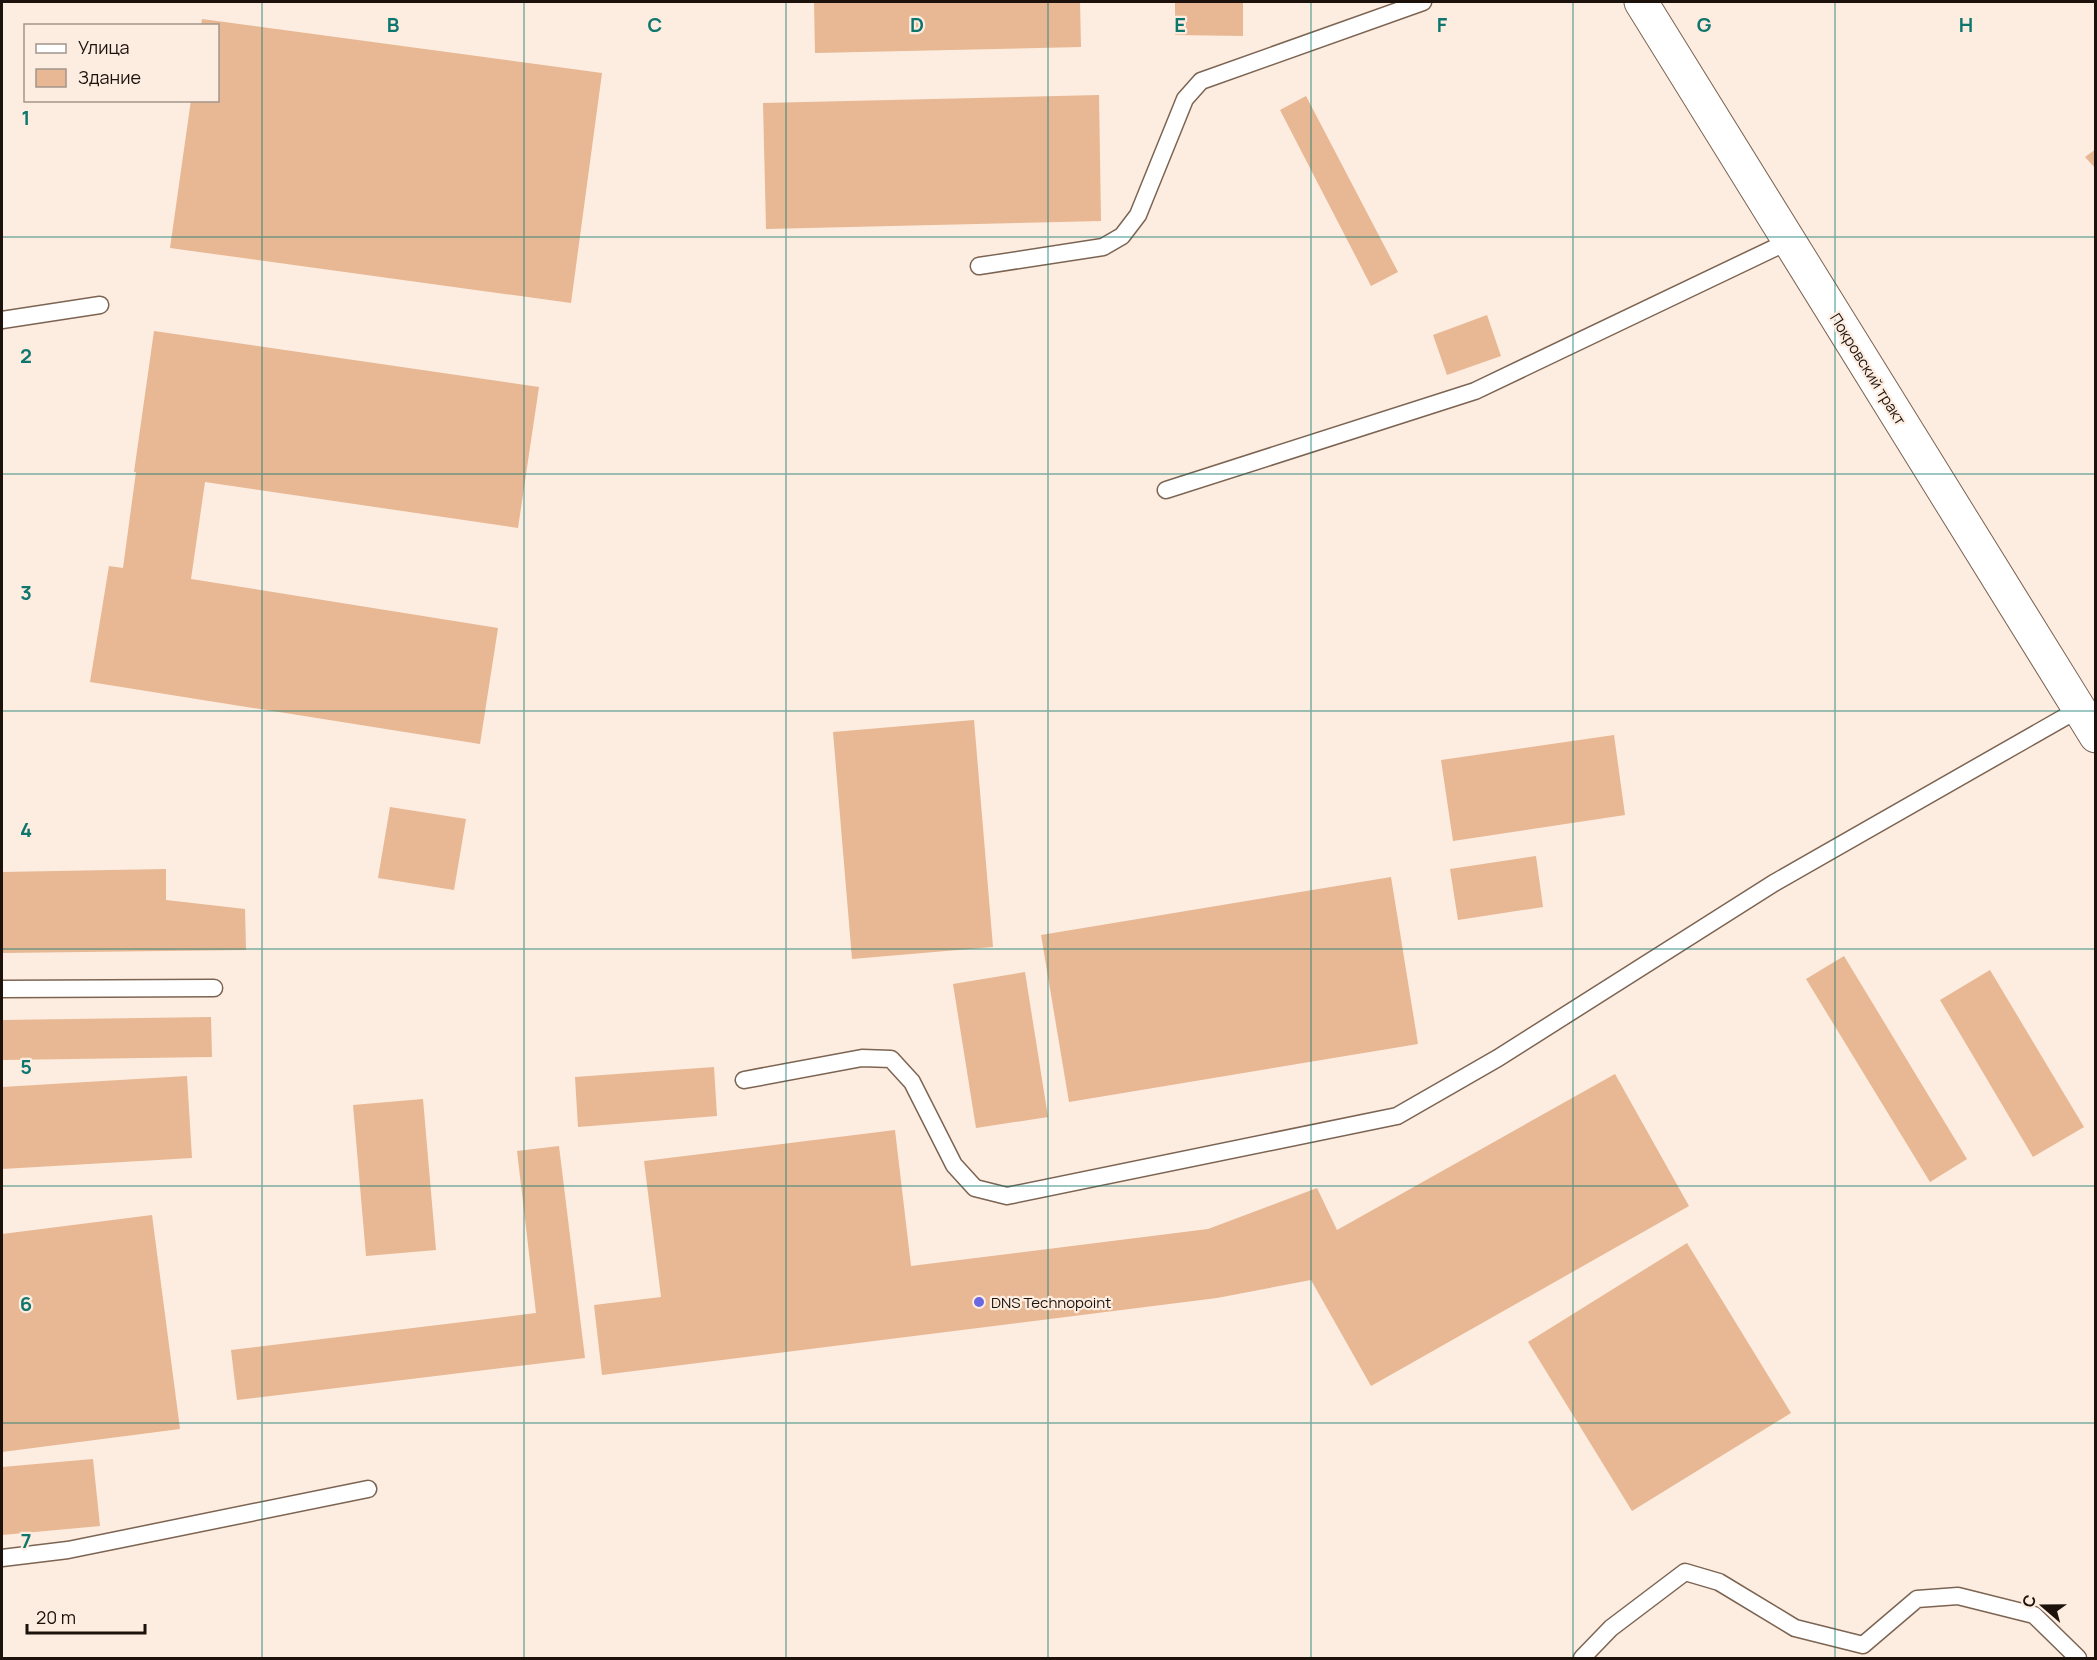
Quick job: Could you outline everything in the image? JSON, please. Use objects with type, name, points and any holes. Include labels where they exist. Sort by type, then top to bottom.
[{"type":"main road","name":"Покровский тракт","points":[[1641,2],[2087,722]]},
{"type":"lane","points":[[979,266],[1104,247],[1122,236],[1138,214],[1185,99],[1201,81],[1423,2]]},
{"type":"lane","points":[[1166,490],[1475,391],[1789,241]]},
{"type":"lane","points":[[2,320],[100,305]]},
{"type":"lane","points":[[744,1080],[862,1058],[891,1059],[912,1082],[954,1165],[975,1188],[1008,1196],[1397,1116],[1498,1058],[1774,883],[2087,722]]},
{"type":"lane","points":[[2,989],[214,988]]},
{"type":"lane","points":[[2,1558],[68,1550],[368,1489]]},
{"type":"lane","points":[[1582,1659],[1611,1628],[1685,1572],[1719,1582],[1795,1628],[1863,1646],[1917,1599],[1958,1596],[2034,1615],[2078,1659]]},
{"type":"building","points":[[814,2],[1080,2],[1081,47],[815,53]]},
{"type":"building","points":[[1175,2],[1243,2],[1243,36],[1175,35]]},
{"type":"building","points":[[202,19],[602,73],[571,303],[170,248],[191,102],[219,102],[219,24],[201,24]]},
{"type":"building","points":[[1099,95],[1101,221],[766,229],[763,103]]},
{"type":"building","points":[[1306,96],[1398,272],[1371,286],[1280,110]]},
{"type":"building","points":[[2096,149],[2096,169],[2085,157]]},
{"type":"building","points":[[1487,315],[1501,356],[1447,375],[1433,335]]},
{"type":"building","points":[[154,331],[539,387],[518,528],[205,482],[191,579],[498,628],[480,744],[90,682],[109,566],[123,568]]},
{"type":"building","points":[[974,720],[993,947],[852,959],[833,732]]},
{"type":"building","points":[[1614,735],[1625,815],[1453,841],[1441,760]]},
{"type":"building","points":[[390,807],[466,819],[454,890],[378,878]]},
{"type":"building","points":[[1536,856],[1543,907],[1458,920],[1450,869]]},
{"type":"building","points":[[166,869],[166,900],[245,909],[246,950],[2,953],[2,872]]},
{"type":"building","points":[[1391,877],[1418,1044],[1069,1102],[1041,935]]},
{"type":"building","points":[[1844,956],[1967,1159],[1930,1182],[1806,979]]},
{"type":"building","points":[[1990,970],[2084,1127],[2033,1157],[1940,1000]]},
{"type":"building","points":[[1025,972],[1048,1117],[976,1128],[953,984]]},
{"type":"building","points":[[211,1017],[212,1057],[2,1060],[2,1020]]},
{"type":"building","points":[[714,1067],[717,1116],[578,1127],[575,1077]]},
{"type":"building","points":[[1615,1074],[1689,1206],[1371,1386],[1311,1280],[1217,1298],[602,1375],[594,1305],[661,1297],[644,1161],[895,1130],[911,1266],[1208,1229],[1317,1188],[1337,1230]]},
{"type":"building","points":[[187,1076],[192,1158],[2,1169],[2,1087]]},
{"type":"building","points":[[423,1099],[436,1250],[366,1256],[353,1105]]},
{"type":"building","points":[[559,1146],[585,1358],[237,1400],[231,1350],[536,1313],[517,1151]]},
{"type":"building","points":[[152,1215],[180,1429],[2,1452],[2,1234]]},
{"type":"building","points":[[1687,1243],[1791,1413],[1632,1511],[1528,1342]]},
{"type":"building","points":[[93,1459],[100,1526],[2,1535],[2,1467]]},
{"type":"place","name":"DNS Technopoint","points":[[979,1302]]}]
